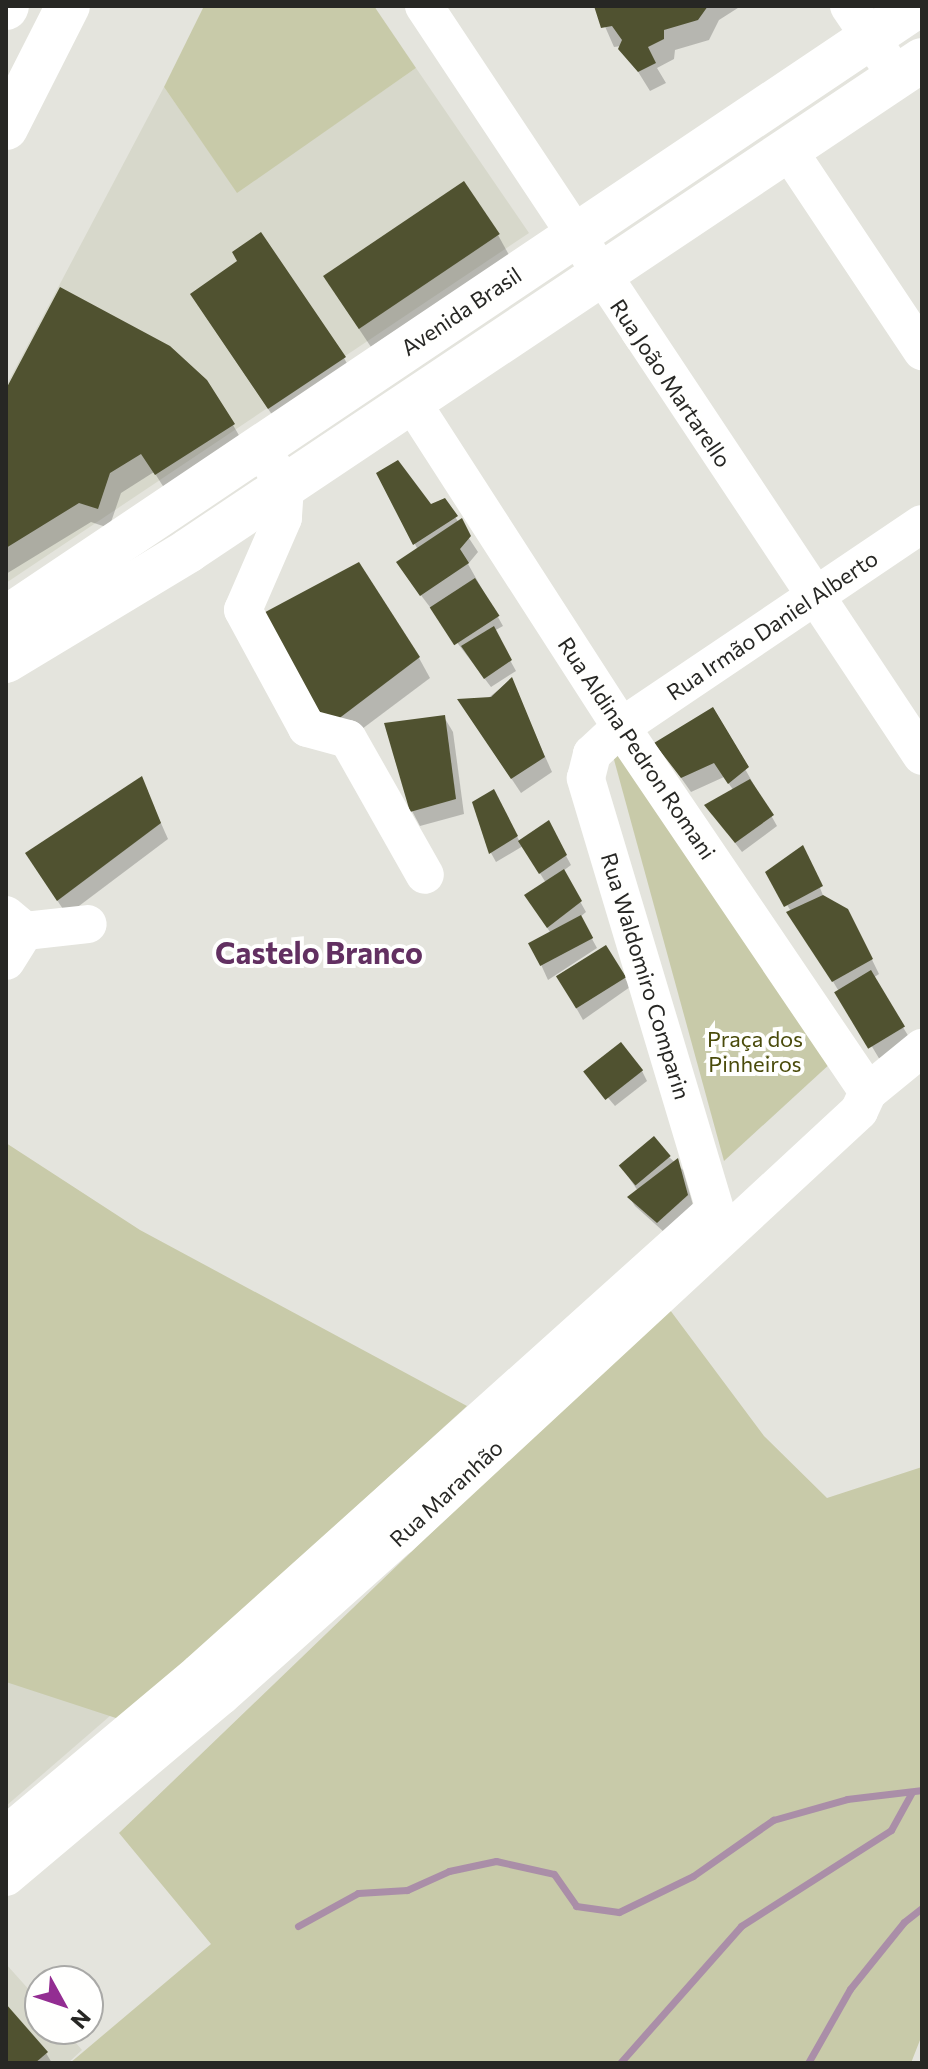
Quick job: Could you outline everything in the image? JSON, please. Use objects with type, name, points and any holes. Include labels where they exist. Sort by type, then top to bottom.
[{"type":"main road","points":[[6,128],[68,6]]},
{"type":"main road","name":"Avenida Brasil","points":[[6,618],[573,235],[859,21],[917,6]]},
{"type":"main road","points":[[6,661],[285,487],[909,69]]},
{"type":"street","name":"Rua João Martarello","points":[[424,6],[600,277],[922,756]]},
{"type":"street","points":[[859,21],[909,69]]},
{"type":"street","points":[[788,150],[922,351]]},
{"type":"street","name":"Rua Aldina Pedron Romani","points":[[411,401],[621,727],[868,1092]]},
{"type":"street","points":[[261,447],[285,487],[275,542],[243,610],[307,728],[348,739],[425,875]]},
{"type":"street","name":"Rua Irmão Daniel Alberto","points":[[621,727],[922,524]]},
{"type":"street","name":"Rua Waldomiro Comparin","points":[[621,727],[592,754],[586,778],[720,1222]]},
{"type":"street","points":[[12,936],[88,924]]},
{"type":"street","name":"Rua Maranhão","points":[[6,1877],[25,1833],[210,1685],[720,1222],[859,1111],[868,1092],[922,1048]]},
{"type":"shaded area","points":[[416,68],[529,233],[6,583],[6,386],[164,87],[237,192]]},
{"type":"shaded area","points":[[6,1662],[118,1709],[6,1806]]},
{"type":"shaded area","points":[[6,1964],[24,1984],[24,2045],[78,2045],[82,2050],[68,2063],[6,2063]]},
{"type":"green space","points":[[204,6],[374,6],[416,68],[237,193],[164,87]]},
{"type":"green space","name":"Praça dos Pinheiros","points":[[629,746],[832,1062],[724,1161],[613,756]]},
{"type":"green space","points":[[6,1143],[140,1230],[467,1406],[122,1720],[6,1682]]},
{"type":"green space","points":[[667,1306],[764,1436],[827,1498],[922,1467],[922,2035],[911,2063],[70,2063],[91,2045],[104,2045],[104,2034],[211,1944],[119,1833]]},
{"type":"building","points":[[594,6],[708,6],[698,20],[664,30],[664,39],[648,47],[656,63],[638,72],[618,49],[622,40],[612,26],[601,28]]},
{"type":"building","points":[[464,181],[500,234],[359,329],[323,276]]},
{"type":"building","points":[[261,232],[346,357],[268,409],[190,294],[237,261],[232,252]]},
{"type":"building","points":[[60,287],[170,346],[207,380],[235,424],[155,475],[141,454],[110,473],[98,509],[79,503],[6,548],[6,389]]},
{"type":"building","points":[[398,460],[431,504],[445,498],[458,516],[413,545],[376,473]]},
{"type":"building","points":[[462,518],[471,536],[460,549],[469,563],[420,596],[396,562]]},
{"type":"building","points":[[359,562],[420,657],[329,726],[256,617]]},
{"type":"building","points":[[475,578],[500,616],[454,645],[430,607]]},
{"type":"building","points":[[494,626],[512,660],[484,679],[461,646]]},
{"type":"building","points":[[512,677],[545,757],[511,779],[457,699],[491,697]]},
{"type":"building","points":[[713,707],[749,767],[728,784],[714,763],[681,778],[654,743]]},
{"type":"building","points":[[445,715],[456,799],[410,812],[384,723]]},
{"type":"building","points":[[142,776],[161,823],[57,901],[25,853]]},
{"type":"building","points":[[750,779],[774,815],[735,843],[704,805]]},
{"type":"building","points":[[494,789],[518,836],[489,854],[472,802]]},
{"type":"building","points":[[549,820],[567,855],[539,874],[518,841]]},
{"type":"building","points":[[803,845],[823,886],[784,907],[765,872]]},
{"type":"building","points":[[564,869],[582,901],[547,928],[524,895]]},
{"type":"building","points":[[823,895],[848,909],[873,959],[832,982],[786,912]]},
{"type":"building","points":[[581,915],[593,938],[540,966],[528,943]]},
{"type":"building","points":[[606,945],[626,977],[576,1008],[556,976]]},
{"type":"building","points":[[871,970],[905,1027],[868,1049],[834,992]]},
{"type":"building","points":[[621,1042],[643,1070],[605,1100],[583,1072]]},
{"type":"building","points":[[654,1136],[671,1156],[635,1185],[619,1166]]},
{"type":"building","points":[[678,1158],[688,1195],[657,1223],[627,1197]]},
{"type":"building","points":[[6,2004],[24,2025],[24,2045],[42,2045],[48,2052],[35,2063],[6,2063]]},
{"type":"waterway","points":[[298,1926],[358,1893],[407,1890],[449,1871],[496,1861],[554,1874],[576,1906],[619,1912],[693,1876],[773,1820],[847,1799],[922,1790]]},
{"type":"waterway","points":[[620,2063],[741,1926],[891,1830],[912,1792]]},
{"type":"waterway","points":[[808,2063],[850,1989],[904,1922],[922,1908]]},
{"type":"district","name":"Castelo Branco","points":[[319,952]]}]
